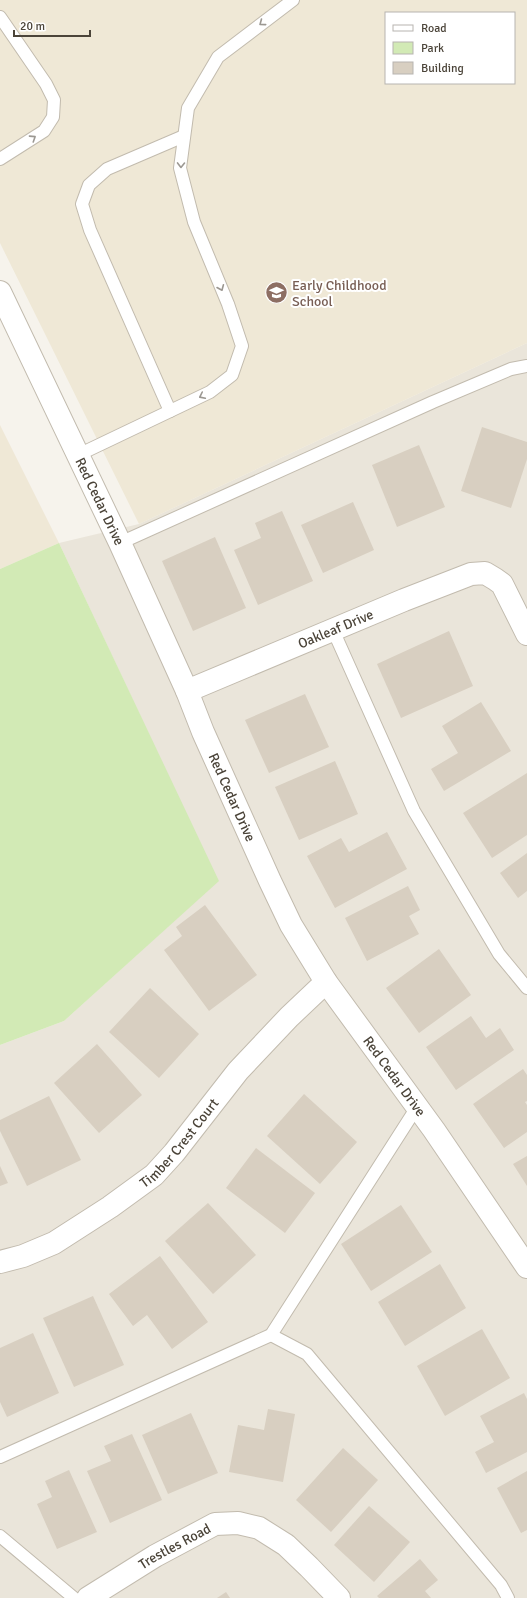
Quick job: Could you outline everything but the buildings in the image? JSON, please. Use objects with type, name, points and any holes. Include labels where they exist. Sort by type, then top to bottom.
[{"type":"street","name":"Red Cedar Drive","points":[[0,292],[120,543],[187,690],[203,732],[291,925],[326,982],[417,1107],[527,1267]]},
{"type":"street","name":"Oakleaf Drive","points":[[187,690],[471,574],[485,573],[502,584],[527,634]]},
{"type":"street","name":"Timber Crest Court","points":[[0,1262],[23,1256],[54,1243],[110,1207],[154,1175],[174,1153],[238,1071],[289,1017],[326,982]]},
{"type":"street","name":"Trestles Road","points":[[88,1598],[155,1556],[215,1524],[238,1523],[259,1528],[286,1546],[339,1598]]},
{"type":"lane","points":[[78,455],[210,392],[232,375],[242,346],[228,304],[194,222],[180,168],[188,108],[218,57],[293,0]]},
{"type":"lane","points":[[0,17],[46,84],[54,100],[53,117],[44,131],[0,159]]},
{"type":"lane","points":[[170,411],[90,230],[82,204],[89,185],[107,169],[184,136]]},
{"type":"lane","points":[[120,543],[433,402],[511,369],[527,366]]},
{"type":"lane","points":[[333,630],[414,811],[500,954],[527,988]]},
{"type":"lane","points":[[0,1457],[271,1335],[417,1107]]},
{"type":"lane","points":[[271,1335],[307,1354],[501,1585],[508,1598]]},
{"type":"lane","points":[[0,1536],[74,1598]]},
{"type":"shaded area","name":"Early Childhood School","points":[[0,0],[527,0],[527,343],[139,524],[0,243]]},
{"type":"shaded area","points":[[527,343],[527,1598],[0,1598],[0,1045],[64,1021],[218,881],[59,543],[139,524]]},
{"type":"shaded area","points":[[0,425],[59,543],[0,569]]},
{"type":"green space","points":[[59,543],[219,881],[64,1021],[0,1045],[0,569]]},
{"type":"place","name":"Early Childhood School","points":[[276,293]]}]
